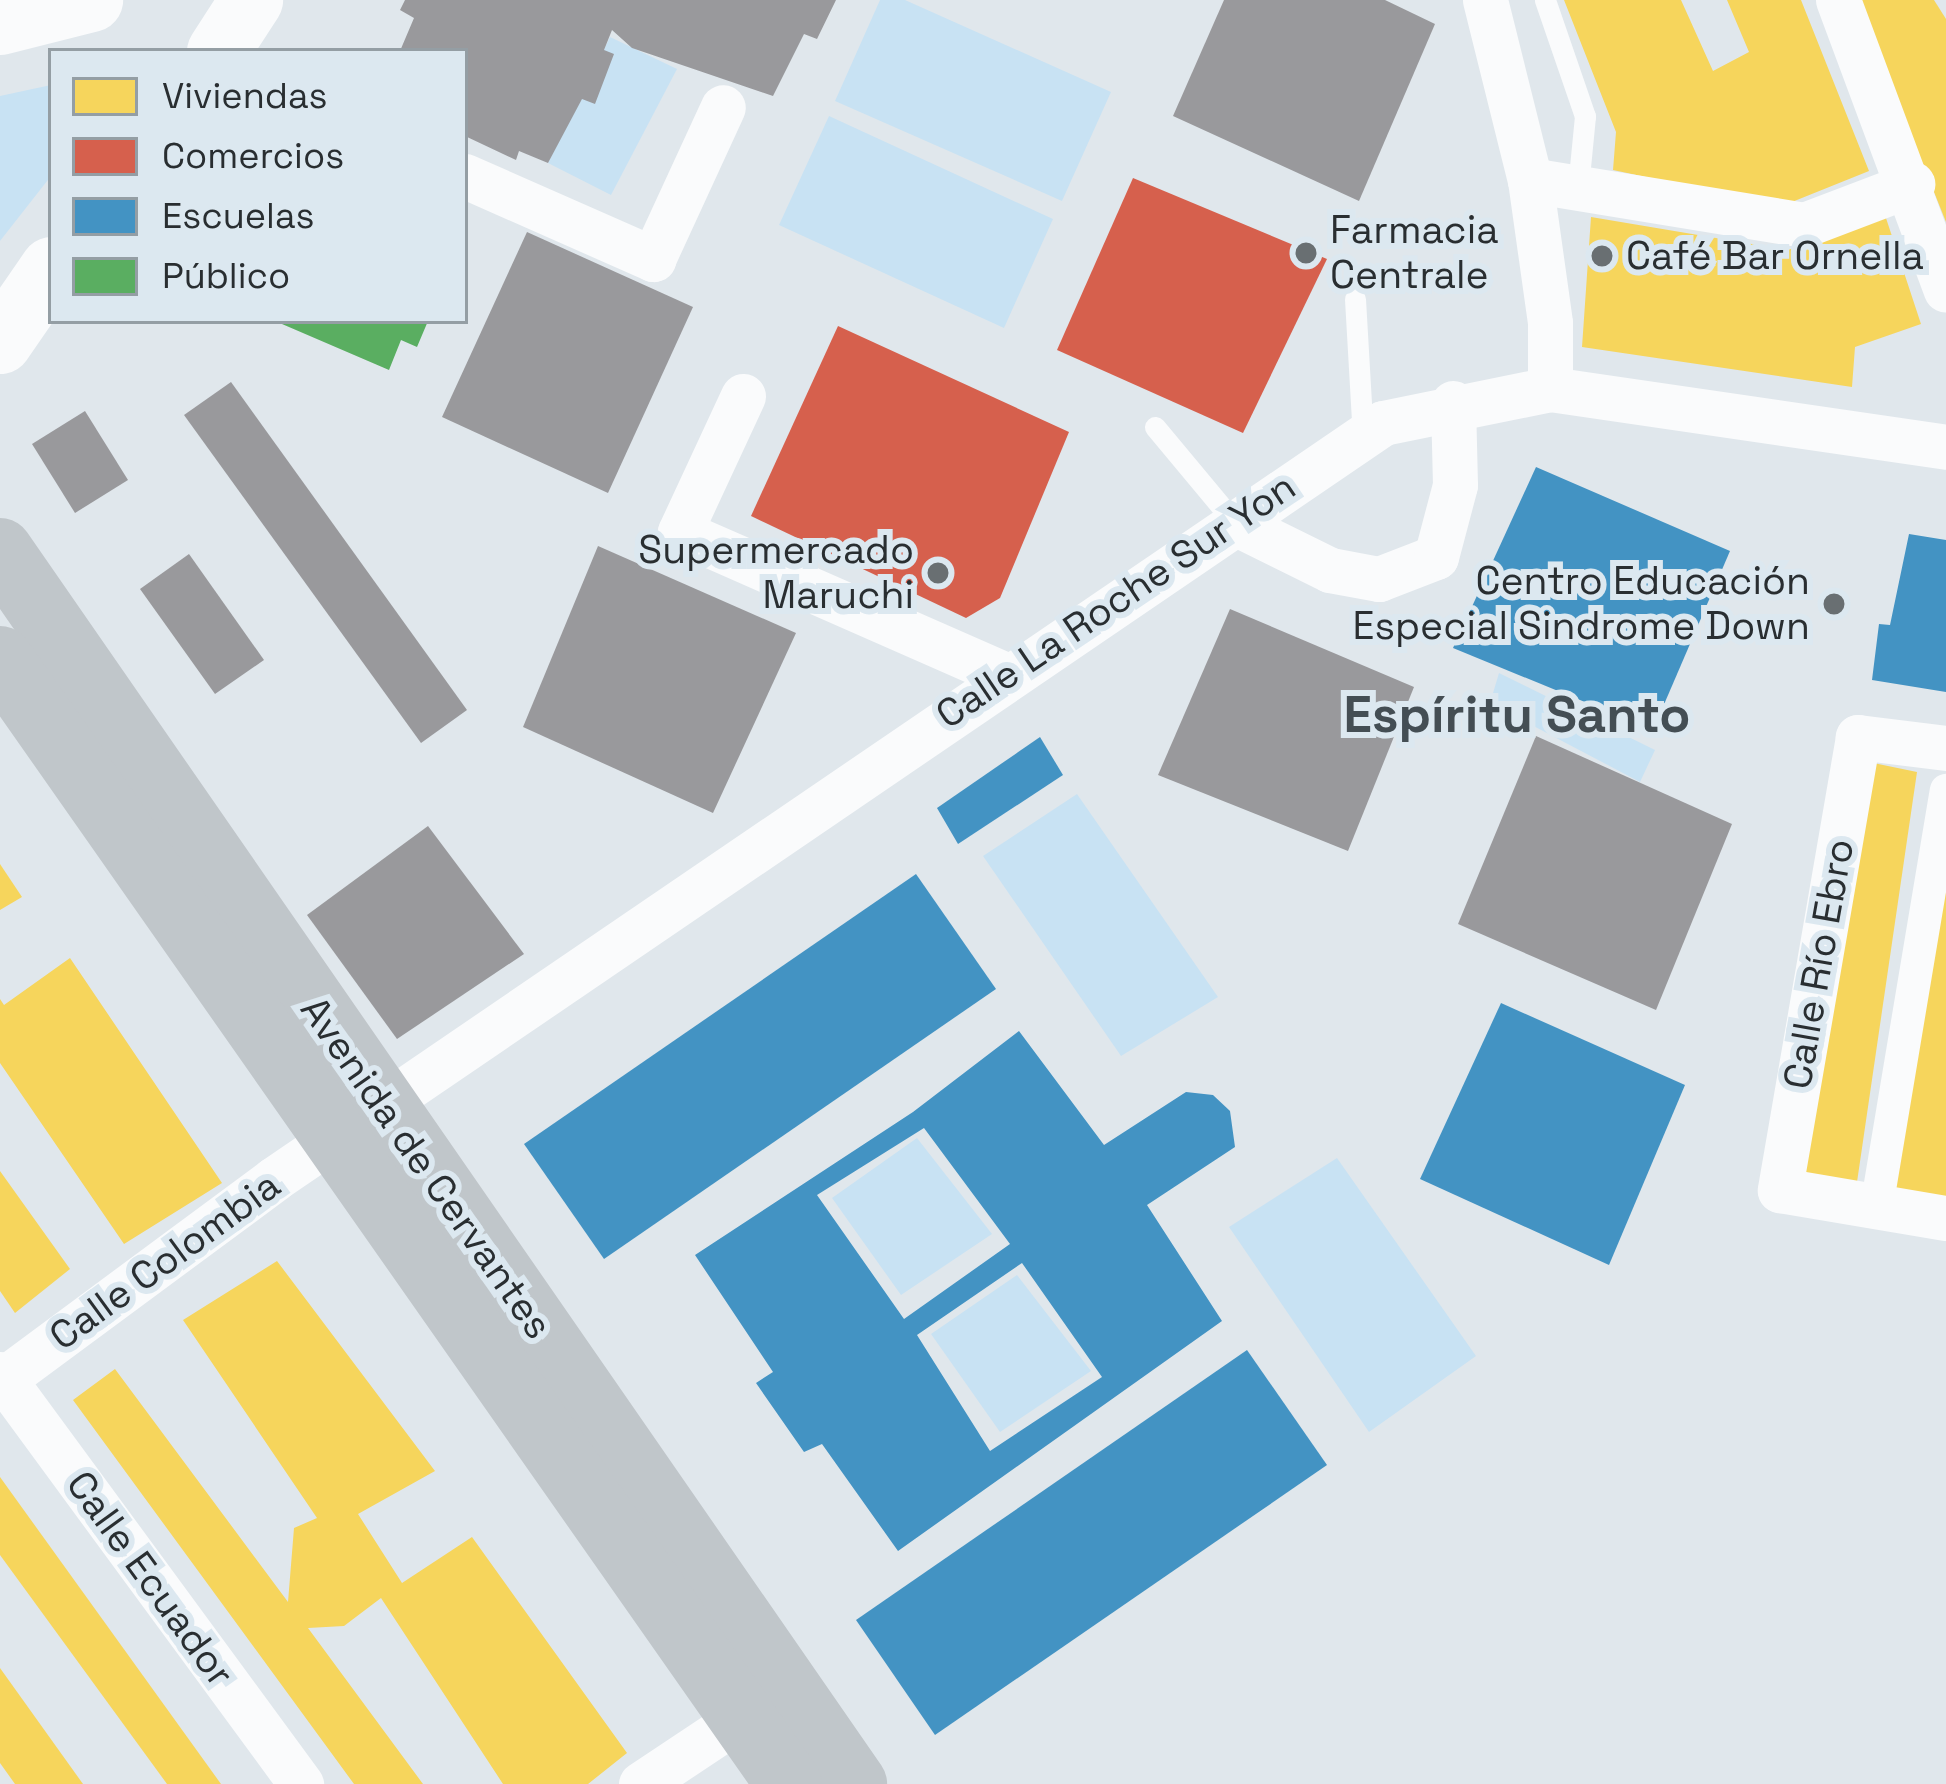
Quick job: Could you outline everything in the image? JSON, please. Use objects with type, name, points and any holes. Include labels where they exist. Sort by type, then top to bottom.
[{"type":"main road","points":[[220,48],[251,0]]},
{"type":"main road","points":[[0,23],[82,20]]},
{"type":"main road","points":[[3,328],[48,272]]},
{"type":"main road","name":"Avenida de Cervantes","points":[[0,551],[357,1124],[789,1784]]},
{"type":"main road","name":"Avenida de Cervantes","points":[[0,659],[854,1784]]},
{"type":"street","points":[[1485,0],[1530,180],[1550,322],[1550,389]]},
{"type":"street","points":[[1838,0],[1912,184],[1946,290]]},
{"type":"street","points":[[468,177],[653,260],[723,107]]},
{"type":"street","points":[[1530,180],[1804,225],[1912,184]]},
{"type":"street","name":"Calle La Roche Sur Yon","points":[[357,1124],[1006,675],[1363,436],[1453,403],[1550,389],[1946,447]]},
{"type":"street","points":[[742,396],[680,532],[1006,675]]},
{"type":"street","points":[[1235,524],[1330,570],[1379,579],[1436,557],[1455,485],[1453,403]]},
{"type":"street","name":"Calle Río Ebro","points":[[1876,1207],[1780,1190],[1858,737],[1946,748]]},
{"type":"street","points":[[1946,790],[1876,1207],[1946,1219]]},
{"type":"street","name":"Calle Colombia","points":[[1,1379],[357,1124]]},
{"type":"street","name":"Calle Ecuador","points":[[1,1379],[301,1784]]},
{"type":"street","points":[[641,1784],[745,1715]]},
{"type":"lane","points":[[1545,0],[1585,116],[1578,187]]},
{"type":"lane","points":[[1355,299],[1363,436]]},
{"type":"lane","points":[[1155,427],[1235,524]]},
{"type":"shaded area","points":[[880,0],[905,0],[1111,92],[1062,201],[835,101]]},
{"type":"shaded area","points":[[610,37],[677,69],[611,195],[548,163]]},
{"type":"shaded area","points":[[48,86],[48,180],[0,241],[0,96]]},
{"type":"shaded area","points":[[829,116],[1053,219],[1004,328],[779,225]]},
{"type":"shaded area","points":[[1499,673],[1655,750],[1640,782],[1490,703]]},
{"type":"shaded area","points":[[1077,794],[1218,997],[1121,1056],[983,856]]},
{"type":"shaded area","points":[[917,1138],[992,1234],[901,1295],[832,1198]]},
{"type":"shaded area","points":[[1337,1158],[1476,1356],[1369,1432],[1229,1227]]},
{"type":"shaded area","points":[[1017,1275],[1091,1371],[1000,1432],[931,1334]]},
{"type":"building: Viviendas","points":[[1564,0],[1681,0],[1713,71],[1749,52],[1727,0],[1801,0],[1869,171],[1782,206],[1613,170],[1616,132]]},
{"type":"building: Viviendas","points":[[1857,0],[1934,0],[1946,19],[1946,222]]},
{"type":"building: Viviendas","points":[[1885,215],[1921,324],[1855,347],[1852,387],[1582,347],[1591,217],[1788,250]]},
{"type":"building: Viviendas","points":[[1854,759],[1917,772],[1856,1189],[1795,1173]]},
{"type":"building: Viviendas","points":[[1946,813],[1946,1198],[1891,1191]]},
{"type":"building: Viviendas","points":[[0,864],[22,897],[0,910]]},
{"type":"building: Viviendas","points":[[70,958],[222,1183],[124,1244],[0,1063],[0,999],[4,1005]]},
{"type":"building: Viviendas","points":[[0,1171],[70,1269],[15,1313],[0,1291]]},
{"type":"building: Viviendas","points":[[277,1261],[435,1471],[358,1514],[402,1583],[472,1537],[627,1753],[588,1784],[503,1784],[381,1598],[344,1626],[308,1628],[423,1784],[354,1784],[73,1400],[115,1369],[288,1602],[294,1528],[317,1518],[183,1320]]},
{"type":"building: Viviendas","points":[[0,1477],[221,1784],[167,1784],[0,1555]]},
{"type":"building: Viviendas","points":[[0,1668],[83,1784],[15,1784],[0,1763]]},
{"type":"building: Comercios","points":[[1133,178],[1327,259],[1243,433],[1057,350]]},
{"type":"building: Comercios","points":[[838,326],[1069,432],[1000,598],[966,618],[751,516]]},
{"type":"building: Escuelas","points":[[1536,467],[1730,551],[1653,730],[1453,648]]},
{"type":"building: Escuelas","points":[[1909,534],[1946,540],[1946,692],[1872,680],[1879,624],[1890,625]]},
{"type":"building: Escuelas","points":[[1040,737],[1063,775],[958,844],[937,808]]},
{"type":"building: Escuelas","points":[[916,874],[996,989],[604,1259],[524,1144]]},
{"type":"building: Escuelas","points":[[1501,1003],[1685,1085],[1609,1265],[1420,1179]]},
{"type":"building: Escuelas","points":[[1019,1031],[1104,1145],[1186,1092],[1213,1095],[1230,1111],[1235,1147],[1147,1205],[1222,1321],[898,1551],[822,1444],[804,1452],[756,1383],[773,1372],[695,1255],[913,1112]],"holes":[[[924,1128],[1010,1244],[904,1319],[817,1195]],[[1022,1263],[1102,1377],[990,1451],[917,1335]]]},
{"type":"building: Escuelas","points":[[1247,1350],[1327,1465],[935,1735],[856,1620]]},
{"type":"building: Público","points":[[282,324],[427,324],[417,347],[401,340],[389,370]]},
{"type":"building: Otros","points":[[405,0],[836,0],[817,39],[804,34],[773,96],[632,48],[612,30],[604,50],[614,54],[595,104],[582,99],[548,163],[519,151],[516,160],[468,137],[468,48],[401,48],[414,18],[400,10]]},
{"type":"building: Otros","points":[[1224,0],[1385,0],[1435,24],[1359,201],[1173,116]]},
{"type":"building: Otros","points":[[527,232],[693,307],[608,493],[442,417]]},
{"type":"building: Otros","points":[[231,382],[467,710],[421,743],[184,415]]},
{"type":"building: Otros","points":[[85,411],[128,480],[75,513],[32,444]]},
{"type":"building: Otros","points":[[598,546],[796,633],[713,813],[523,727]]},
{"type":"building: Otros","points":[[189,554],[264,660],[215,694],[140,589]]},
{"type":"building: Otros","points":[[1230,609],[1414,687],[1348,851],[1158,775]]},
{"type":"building: Otros","points":[[1536,736],[1732,824],[1656,1010],[1458,924]]},
{"type":"building: Otros","points":[[428,826],[524,954],[397,1039],[307,915]]},
{"type":"place","name":"Farmacia Centrale","points":[[1306,253]]},
{"type":"place","name":"Café Bar Ornella","points":[[1602,256]]},
{"type":"place","name":"Supermercado Maruchi","points":[[938,573]]},
{"type":"place","name":"Centro Educación Especial Sindrome Down","points":[[1834,604]]},
{"type":"district","name":"Espíritu Santo","points":[[1517,715]]}]
